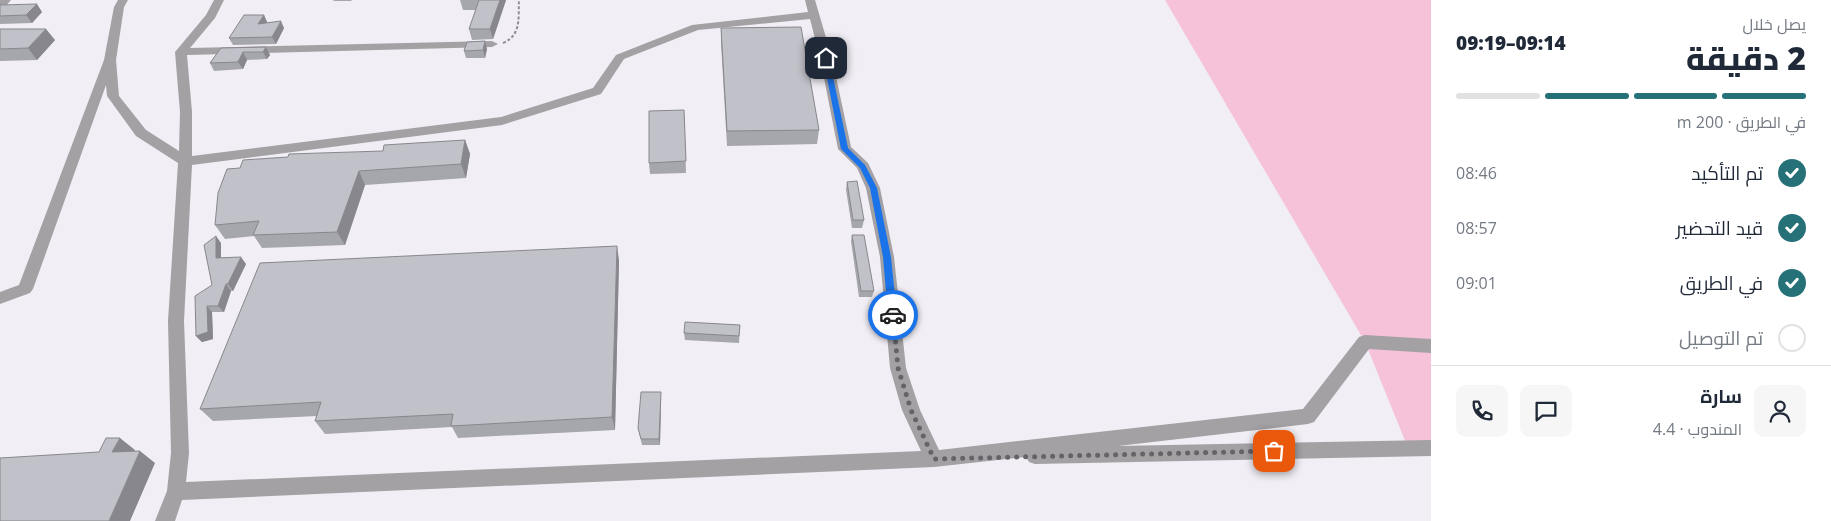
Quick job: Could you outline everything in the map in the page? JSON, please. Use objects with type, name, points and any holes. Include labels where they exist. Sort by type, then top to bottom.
[{"type":"street","points":[[0,6],[6,0]]},
{"type":"street","points":[[0,298],[25,289],[110,60],[119,7],[123,0]]},
{"type":"street","points":[[165,521],[176,491],[180,453],[176,321],[186,112],[181,52],[211,16],[219,0]]},
{"type":"street","points":[[810,0],[826,58],[845,149],[863,166],[873,188],[887,257],[898,368],[911,410],[937,459]]},
{"type":"street","points":[[110,60],[113,96],[141,133],[185,161],[502,121],[597,91],[620,57],[696,27],[814,15]]},
{"type":"street","points":[[181,52],[492,44]]},
{"type":"street","points":[[937,459],[1308,416],[1365,342],[1431,346]]},
{"type":"street","points":[[176,491],[937,459],[1431,448]]},
{"type":"path","points":[[492,44],[508,42],[516,32],[520,22],[518,0]]},
{"type":"shaded area","points":[[1165,0],[1431,0],[1431,447],[1408,448],[1365,342]]},
{"type":"building","points":[[479,0],[500,0],[490,29],[469,29]]},
{"type":"building","points":[[37,4],[26,15],[0,16],[0,5]]},
{"type":"building","points":[[244,15],[264,15],[258,24],[281,21],[272,37],[229,38]]},
{"type":"building","points":[[801,27],[819,130],[727,131],[721,28]]},
{"type":"building","points":[[0,29],[46,29],[28,48],[0,49]]},
{"type":"building","points":[[485,41],[483,50],[464,51],[467,42]]},
{"type":"building","points":[[266,47],[263,52],[243,52],[238,62],[210,63],[221,48]]},
{"type":"building","points":[[684,110],[686,161],[649,163],[649,111]]},
{"type":"building","points":[[465,140],[461,164],[359,171],[337,232],[253,235],[259,221],[215,225],[218,193],[227,169],[240,168],[243,160],[288,157],[289,154],[383,151],[384,145]]},
{"type":"building","points":[[857,181],[864,220],[853,220],[847,182]]},
{"type":"building","points":[[852,235],[864,235],[874,291],[861,291]]},
{"type":"building","points":[[216,236],[216,258],[241,257],[228,284],[226,284],[218,306],[207,306],[208,332],[196,336],[195,296],[212,285],[204,245]]},
{"type":"building","points":[[617,246],[612,417],[451,426],[453,414],[315,421],[321,402],[200,409],[260,263]]},
{"type":"building","points":[[685,322],[740,325],[739,336],[684,333]]},
{"type":"building","points":[[641,392],[661,392],[659,439],[641,439],[638,428]]},
{"type":"building","points":[[106,438],[120,438],[112,452],[140,451],[109,521],[0,521],[0,458],[99,452]]},
{"type":"way so far","points":[[893,315],[898,368],[911,410],[934,459],[1274,451]]},
{"type":"route","points":[[826,58],[845,149],[863,166],[873,188],[887,257],[893,315]]}]
